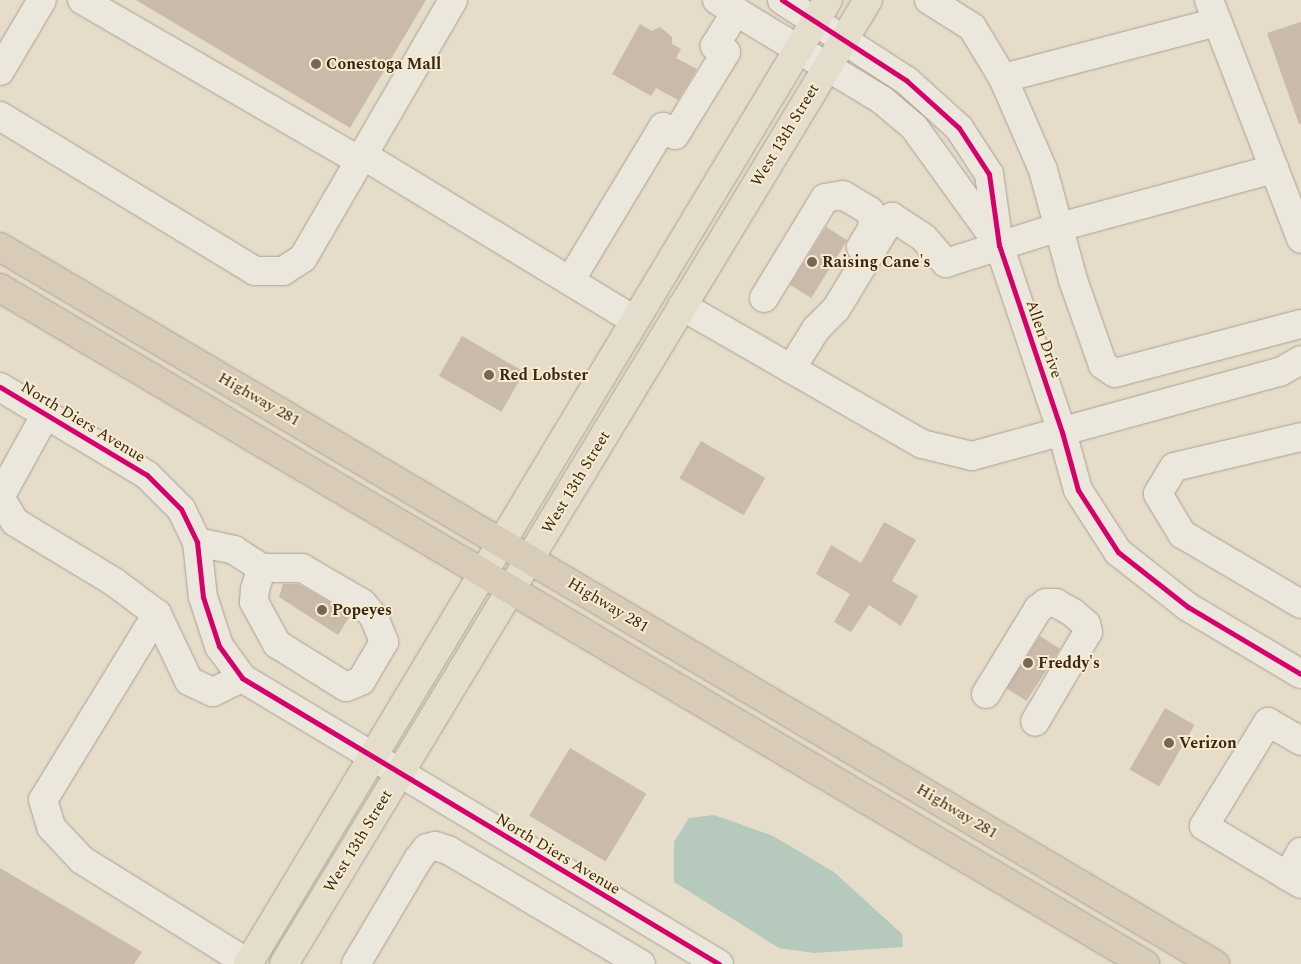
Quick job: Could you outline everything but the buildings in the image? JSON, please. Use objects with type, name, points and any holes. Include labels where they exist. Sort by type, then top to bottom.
[{"type":"highway","name":"Highway 281","points":[[0,247],[1215,964]]},
{"type":"highway","points":[[0,288],[1145,964]]},
{"type":"main road","name":"West 13th Street","points":[[284,964],[868,0]]},
{"type":"main road","name":"West 13th Street","points":[[248,964],[500,541],[822,10]]},
{"type":"street","points":[[0,71],[42,0]]},
{"type":"street","points":[[82,0],[360,157],[634,320]]},
{"type":"street","points":[[0,116],[255,271],[283,271],[303,258],[453,0]]},
{"type":"street","name":"Allen Drive","points":[[782,0],[822,10],[844,39],[907,81],[959,128],[989,174],[999,245],[1062,432],[1078,490],[1118,552],[1188,607],[1301,674]]},
{"type":"street","points":[[928,0],[972,27],[1003,78],[1043,170],[1102,365],[1115,373],[1301,324]]},
{"type":"street","points":[[570,281],[663,127],[675,135],[726,52],[715,46],[727,6]]},
{"type":"street","name":"Allen Drive","points":[[727,6],[882,100],[914,126],[999,245]]},
{"type":"street","points":[[1003,78],[1213,11],[1301,239]]},
{"type":"street","points":[[816,329],[836,310],[892,217],[924,238],[946,263],[1059,227],[1274,169]]},
{"type":"street","points":[[764,298],[824,198],[842,195],[860,203],[870,211],[873,221],[871,231],[827,304],[816,329],[791,369]]},
{"type":"street","points":[[682,306],[922,444],[972,456],[1280,372],[1301,360]]},
{"type":"street","name":"North Diers Avenue","points":[[0,387],[148,475],[182,509],[197,542],[203,597],[219,646],[242,678],[398,774],[719,964]]},
{"type":"street","points":[[46,414],[0,496],[15,522],[114,582],[157,614],[189,681],[213,692],[242,678]]},
{"type":"street","points":[[1301,436],[1174,466],[1158,494],[1182,534],[1301,604]]},
{"type":"street","points":[[197,542],[234,550],[262,568],[302,568],[362,603],[374,617],[384,642],[361,681],[346,687],[277,644],[254,602],[262,568]]},
{"type":"street","points":[[986,694],[1038,608],[1046,603],[1056,604],[1073,613],[1086,624],[1088,632],[1035,722]]},
{"type":"street","points":[[157,614],[43,800],[51,827],[82,860],[248,964]]},
{"type":"street","points":[[1301,741],[1268,722],[1204,826],[1294,880],[1301,852]]},
{"type":"street","points":[[356,964],[419,858],[427,848],[435,846],[448,850],[641,964]]},
{"type":"shaded area","points":[[714,815],[773,836],[834,872],[902,934],[903,947],[814,953],[779,948],[674,882],[674,842],[689,818]]},
{"type":"cycle path","points":[[782,0],[907,81],[959,128],[989,174],[999,245],[1062,432],[1078,490],[1118,552],[1188,607],[1301,674]]},
{"type":"cycle path","points":[[0,387],[147,475],[181,509],[197,542],[203,597],[219,646],[242,678],[719,964]]},
{"type":"place","name":"Conestoga Mall","points":[[316,64]]},
{"type":"place","name":"Raising Cane's","points":[[812,262]]},
{"type":"place","name":"Red Lobster","points":[[489,375]]},
{"type":"place","name":"Popeyes","points":[[322,610]]},
{"type":"place","name":"Freddy's","points":[[1028,663]]},
{"type":"place","name":"Verizon","points":[[1169,743]]}]
